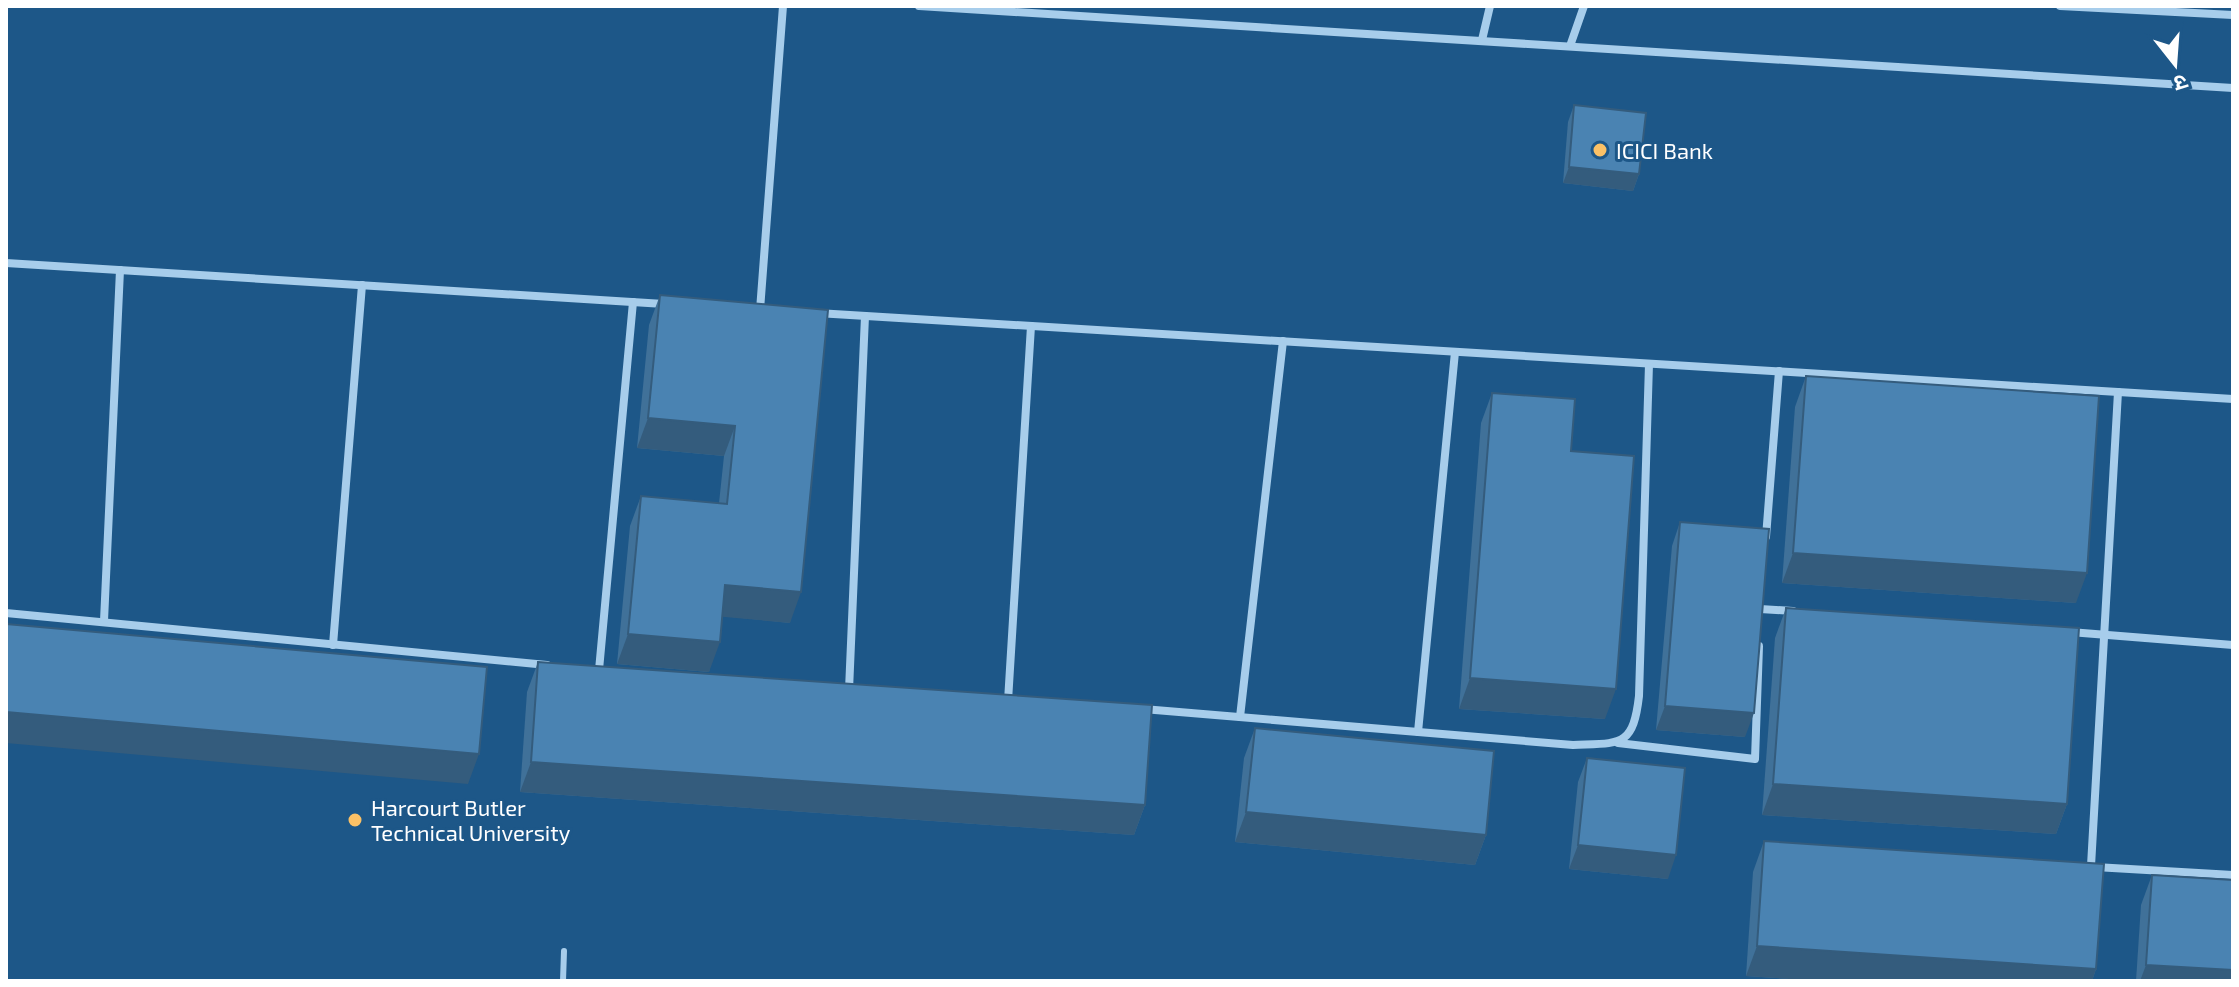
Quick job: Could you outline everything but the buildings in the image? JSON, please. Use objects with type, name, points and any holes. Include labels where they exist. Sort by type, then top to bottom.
[{"type":"street","points":[[760,310],[783,6]]},
{"type":"street","points":[[919,6],[2233,88]]},
{"type":"street","points":[[1482,40],[1490,6]]},
{"type":"street","points":[[1570,46],[1584,6]]},
{"type":"street","points":[[2060,6],[2233,15]]},
{"type":"street","points":[[6,263],[680,305]]},
{"type":"street","points":[[104,621],[120,270]]},
{"type":"street","points":[[333,645],[362,285]]},
{"type":"street","points":[[599,670],[633,302]]},
{"type":"street","points":[[744,309],[775,311]]},
{"type":"street","points":[[805,312],[2233,399]]},
{"type":"street","points":[[865,316],[844,690],[865,691]]},
{"type":"street","points":[[1008,701],[1031,326]]},
{"type":"street","points":[[1240,717],[1283,341]]},
{"type":"street","points":[[1418,732],[1455,352]]},
{"type":"street","points":[[1617,743],[1630,734],[1636,720],[1639,696],[1649,364]]},
{"type":"street","points":[[1765,545],[1779,371]]},
{"type":"street","points":[[2091,866],[2118,392]]},
{"type":"street","points":[[1759,624],[1761,593]]},
{"type":"street","points":[[1760,609],[1807,612]]},
{"type":"street","points":[[6,613],[552,665]]},
{"type":"street","points":[[2057,631],[2233,645]]},
{"type":"street","points":[[1133,708],[1573,745],[1617,743],[1755,759],[1759,639]]},
{"type":"street","points":[[583,668],[614,671]]},
{"type":"street","points":[[992,700],[1024,702]]},
{"type":"street","points":[[2075,866],[2233,875]]},
{"type":"lane","points":[[563,981],[564,951]]},
{"type":"place","name":"ICICI Bank","points":[[1600,150]]},
{"type":"place","name":"Harcourt Butler Technical University","points":[[355,820]]}]
